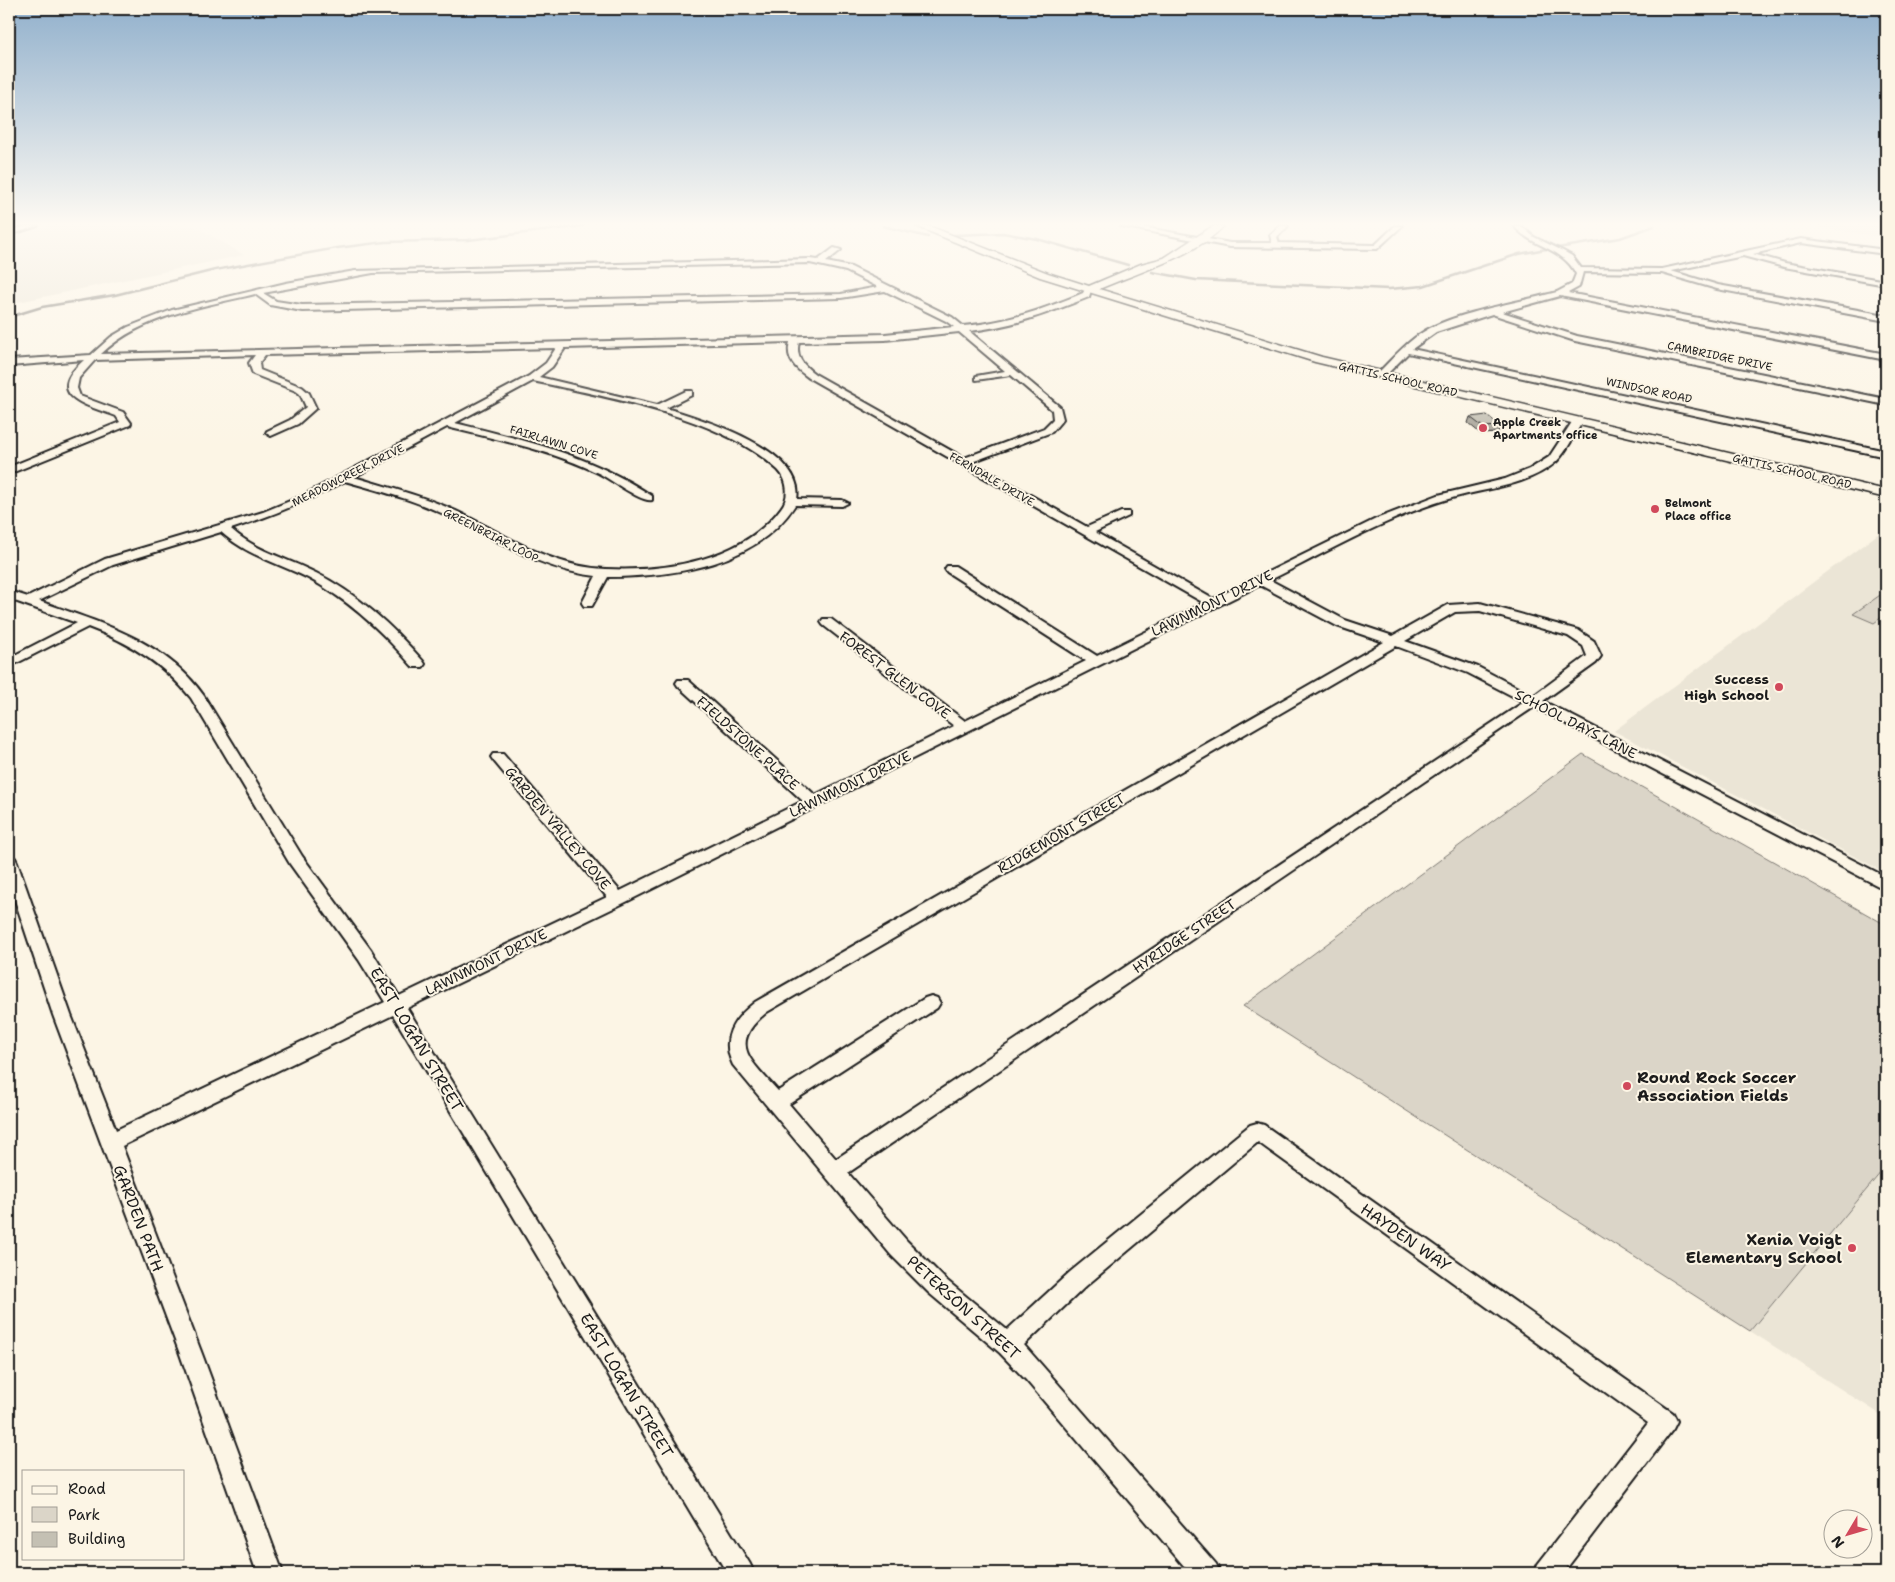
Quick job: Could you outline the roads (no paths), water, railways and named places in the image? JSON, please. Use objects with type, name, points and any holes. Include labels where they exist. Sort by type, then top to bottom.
[{"type":"main road","name":"GATTIS SCHOOL ROAD","points":[[1124,300],[1298,354],[1886,494]]},
{"type":"street","points":[[9,471],[126,422],[120,414],[85,402],[73,394],[71,387],[73,377],[118,336],[148,321],[177,311],[224,300]]},
{"type":"street","points":[[268,300],[273,303],[302,308],[669,300]]},
{"type":"street","points":[[911,300],[941,314],[962,329],[1057,409],[1059,415],[1056,423],[1040,434],[963,462]]},
{"type":"street","points":[[9,363],[93,357],[794,341],[885,337],[994,326],[1038,315],[1074,300]]},
{"type":"street","points":[[1381,375],[1421,336],[1433,330],[1539,300]]},
{"type":"street","points":[[1590,300],[1886,357]]},
{"type":"street","points":[[1787,300],[1886,318]]},
{"type":"street","name":"CAMBRIDGE DRIVE","points":[[1494,312],[1575,338],[1886,402]]},
{"type":"street","name":"FERNDALE DRIVE","points":[[794,341],[792,347],[793,359],[804,371],[1212,603]]},
{"type":"street","name":"MEADOWCREEK DRIVE","points":[[30,601],[109,562],[287,506],[345,478],[532,378],[549,365],[562,346]]},
{"type":"street","name":"WINDSOR ROAD","points":[[1406,350],[1886,454]]},
{"type":"street","points":[[262,353],[254,363],[256,372],[294,386],[304,393],[311,408],[294,422],[272,433]]},
{"type":"street","points":[[979,378],[1014,372]]},
{"type":"street","points":[[532,378],[658,408],[738,439],[782,467],[791,480],[791,502],[842,503]]},
{"type":"street","points":[[658,408],[689,393]]},
{"type":"street","name":"LAWNMONT DRIVE","points":[[110,1142],[618,899],[1212,603],[1407,509],[1534,471],[1553,459],[1578,421]]},
{"type":"street","name":"FAIRLAWN COVE","points":[[446,424],[579,461],[617,477],[648,498]]},
{"type":"street","name":"GREENBRIAR LOOP","points":[[345,478],[402,495],[450,513],[546,562],[604,573],[659,571],[700,562],[728,553],[767,533],[785,514],[791,502]]},
{"type":"street","points":[[1085,532],[1125,514]]},
{"type":"street","points":[[222,527],[242,544],[299,570],[344,595],[373,616],[397,639],[418,664]]},
{"type":"street","points":[[951,569],[1095,661]]},
{"type":"street","points":[[588,603],[604,573]]},
{"type":"street","name":"SCHOOL DAYS LANE","points":[[1260,580],[1341,623],[1460,664],[1886,884]]},
{"type":"street","name":"EAST LOGAN STREET","points":[[9,594],[114,632],[150,652],[173,670],[197,696],[296,860],[365,955],[741,1573]]},
{"type":"street","name":"RIDGEMONT STREET","points":[[738,1034],[749,1016],[761,1007],[1452,608],[1470,606],[1514,615],[1573,633],[1589,644],[1594,656],[1591,660],[1533,702]]},
{"type":"street","points":[[9,664],[88,622]]},
{"type":"street","name":"FOREST GLEN COVE","points":[[827,622],[964,727]]},
{"type":"street","name":"FIELDSTONE PLACE","points":[[683,683],[813,802]]},
{"type":"street","name":"HYRIDGE STREET","points":[[835,1171],[1533,702]]},
{"type":"street","name":"GARDEN VALLEY COVE","points":[[498,757],[618,899]]},
{"type":"street","name":"GARDEN PATH","points":[[10,871],[270,1573]]},
{"type":"street","points":[[776,1102],[931,1003]]},
{"type":"street","name":"PETERSON STREET","points":[[738,1034],[735,1048],[740,1060],[899,1248],[937,1286],[1008,1345],[1034,1372],[1207,1573]]},
{"type":"street","name":"HAYDEN WAY","points":[[1008,1345],[1078,1279],[1257,1131],[1665,1421],[1547,1573]]},
{"type":"waterway","points":[[9,317],[42,307],[86,300]]},
{"type":"place","name":"Apple Creek Apartments office","points":[[1483,428]]},
{"type":"place","name":"Belmont Place office","points":[[1655,509]]},
{"type":"place","name":"Success High School","points":[[1779,687]]},
{"type":"place","name":"Round Rock Soccer Association Fields","points":[[1627,1086]]},
{"type":"place","name":"Xenia Voigt Elementary School","points":[[1852,1248]]}]
